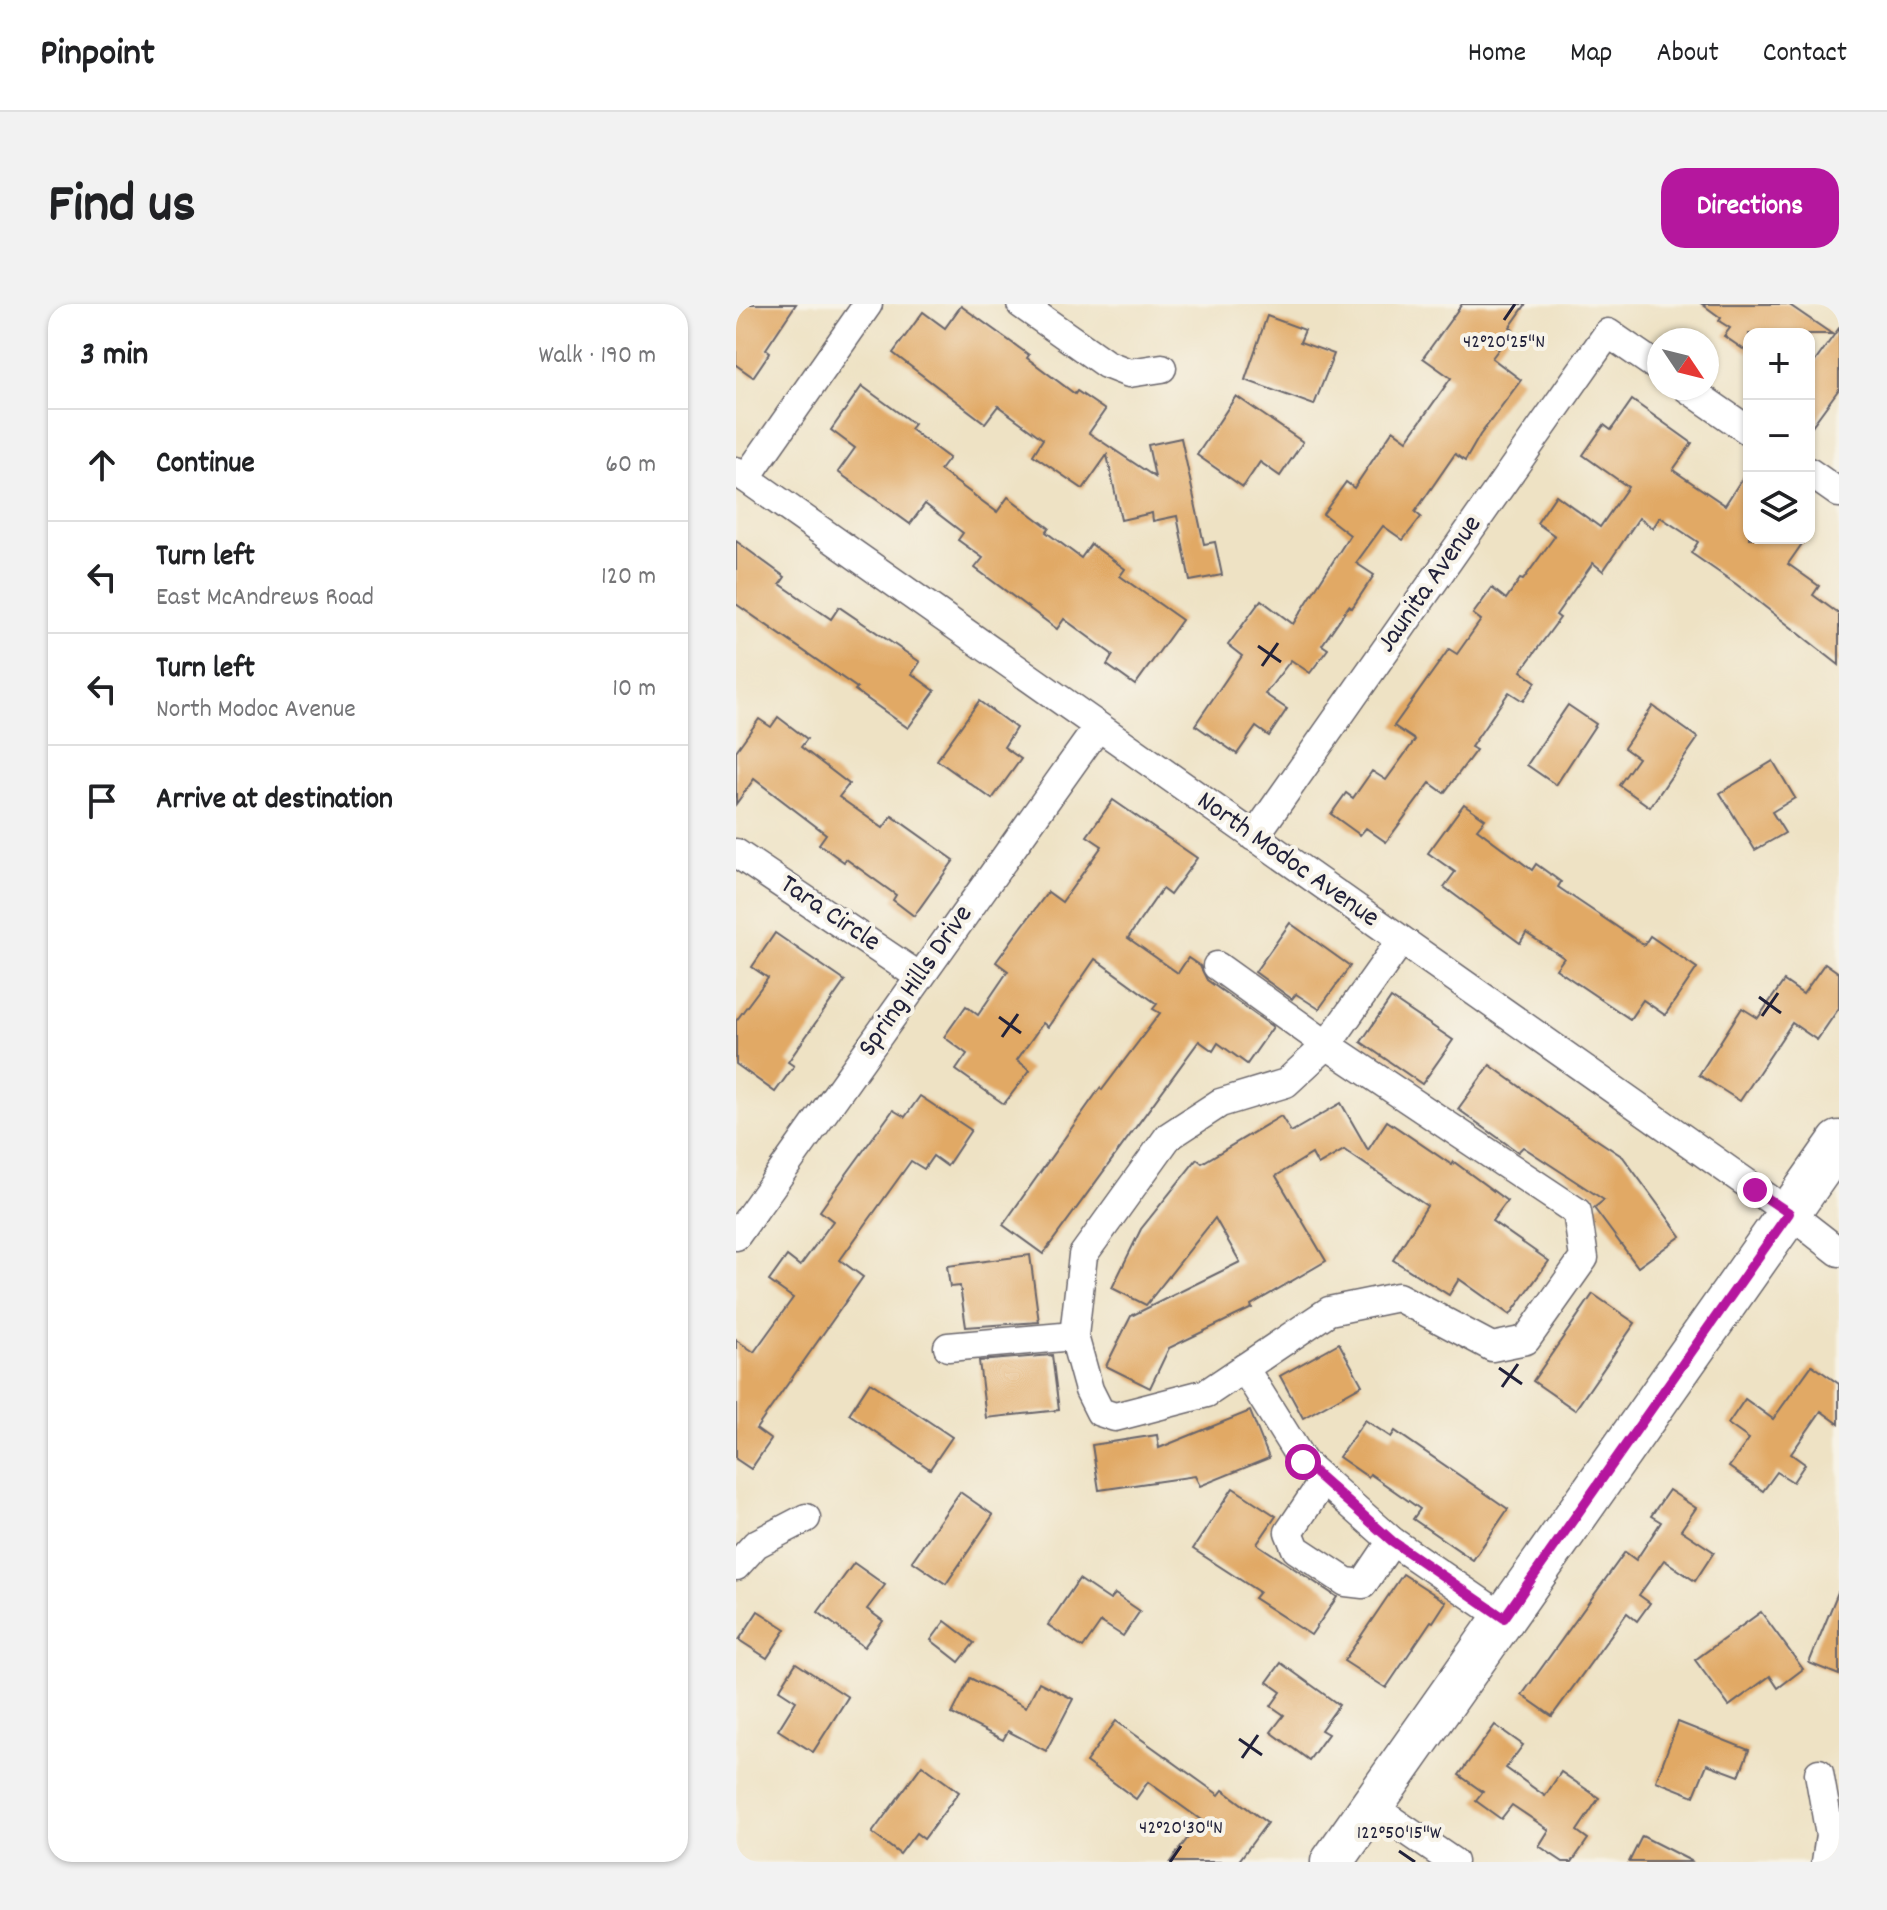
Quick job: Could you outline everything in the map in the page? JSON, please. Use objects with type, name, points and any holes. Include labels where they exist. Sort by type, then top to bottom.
[{"type":"main road","points":[[1332,1862],[1839,1142]]},
{"type":"street","points":[[741,474],[868,304]]},
{"type":"street","points":[[1021,304],[1106,364],[1129,373],[1162,368]]},
{"type":"street","name":"Jaunita Avenue","points":[[1254,837],[1608,333],[1647,360]]},
{"type":"street","points":[[1704,400],[1743,427]]},
{"type":"street","name":"North Modoc Avenue","points":[[741,474],[1400,942],[1789,1213],[1839,1252]]},
{"type":"street","points":[[1815,476],[1839,493]]},
{"type":"street","name":"Spring Hills Drive","points":[[736,1236],[1098,727]]},
{"type":"street","name":"Tara Circle","points":[[736,853],[920,977]]},
{"type":"street","points":[[1217,966],[1327,1045],[1577,1212],[1584,1258],[1526,1340],[1492,1347],[1398,1297],[1329,1311],[1207,1393],[1115,1417],[1100,1412],[1089,1390],[1074,1336],[1083,1255],[1168,1137],[1220,1103],[1286,1083],[1327,1045],[1400,942]]},
{"type":"street","points":[[948,1347],[1074,1336]]},
{"type":"street","points":[[1244,1368],[1303,1462],[1392,1541],[1504,1618]]},
{"type":"street","points":[[1324,1480],[1289,1532],[1296,1549],[1346,1582],[1363,1584],[1392,1541]]},
{"type":"street","points":[[736,1566],[756,1544],[806,1518]]},
{"type":"street","points":[[1819,1773],[1830,1835],[1826,1862]]},
{"type":"street","points":[[1371,1806],[1453,1862]]},
{"type":"building","points":[[736,304],[796,304],[766,349],[770,352],[753,377],[736,365]]},
{"type":"building","points":[[1462,304],[1526,304],[1510,327],[1513,330],[1492,358],[1521,380],[1480,435],[1465,461],[1455,454],[1415,512],[1421,517],[1403,540],[1383,526],[1356,563],[1374,575],[1322,645],[1328,649],[1310,673],[1291,660],[1265,694],[1287,709],[1269,736],[1256,727],[1237,754],[1195,725],[1242,656],[1228,645],[1261,600],[1293,624],[1350,535],[1323,514],[1346,482],[1354,488],[1393,430],[1407,440],[1451,378],[1423,358]]},
{"type":"building","points":[[1702,304],[1788,304],[1832,334],[1815,334],[1815,328],[1743,328],[1743,349],[1724,336],[1730,328],[1719,321],[1721,318]]},
{"type":"building","points":[[961,306],[1029,355],[1027,358],[1075,394],[1077,391],[1105,410],[1089,433],[1155,477],[1148,445],[1181,438],[1204,544],[1215,542],[1222,575],[1190,581],[1177,516],[1153,521],[1152,513],[1121,520],[1107,455],[1083,489],[1033,455],[1043,439],[998,406],[985,423],[893,353],[923,312],[945,328]]},
{"type":"building","points":[[1267,316],[1305,330],[1300,342],[1334,354],[1314,405],[1245,380]]},
{"type":"building","points":[[1839,328],[1839,389],[1815,422],[1815,400],[1815,362]]},
{"type":"building","points":[[862,386],[914,424],[910,429],[949,458],[940,470],[997,512],[1008,497],[1049,528],[1046,532],[1081,558],[1091,544],[1125,569],[1120,576],[1182,620],[1135,685],[1107,665],[1113,655],[1064,619],[1057,629],[975,568],[983,558],[958,540],[963,533],[925,504],[910,524],[838,472],[855,448],[831,430]]},
{"type":"building","points":[[1236,396],[1303,442],[1280,476],[1260,462],[1243,487],[1197,455]]},
{"type":"building","points":[[1632,400],[1692,443],[1673,470],[1725,505],[1743,477],[1743,544],[1802,544],[1788,564],[1819,586],[1813,595],[1839,614],[1839,665],[1736,584],[1691,553],[1698,542],[1660,517],[1653,528],[1639,518],[1603,571],[1593,563],[1556,615],[1560,618],[1521,671],[1536,682],[1523,701],[1509,692],[1471,747],[1476,750],[1444,793],[1430,783],[1386,842],[1366,828],[1360,835],[1331,814],[1346,793],[1353,798],[1372,771],[1386,780],[1415,740],[1394,726],[1449,649],[1457,654],[1481,620],[1473,614],[1492,588],[1506,599],[1555,536],[1537,523],[1556,495],[1600,527],[1628,487],[1583,455],[1604,425],[1611,430]]},
{"type":"building","points":[[736,541],[785,577],[780,584],[831,619],[839,607],[920,662],[912,674],[935,691],[908,728],[855,690],[857,688],[736,604]]},
{"type":"building","points":[[979,701],[1016,728],[1004,747],[1021,759],[992,799],[937,760]]},
{"type":"building","points":[[1568,705],[1596,724],[1556,785],[1527,765]]},
{"type":"building","points":[[1653,706],[1698,738],[1650,807],[1619,785],[1638,758],[1624,748]]},
{"type":"building","points":[[778,717],[807,739],[801,747],[849,784],[839,797],[883,828],[892,816],[954,860],[914,916],[893,900],[896,895],[846,859],[844,862],[819,844],[826,834],[754,779],[736,804],[736,751],[759,719],[771,727]]},
{"type":"building","points":[[1773,761],[1795,798],[1772,812],[1785,833],[1755,850],[1720,793]]},
{"type":"building","points":[[1113,800],[1197,858],[1170,895],[1162,889],[1128,938],[1178,973],[1188,958],[1200,966],[1207,980],[1273,1027],[1247,1064],[1218,1043],[1213,1051],[1199,1041],[1043,1254],[1003,1225],[1100,1088],[1102,1090],[1160,1013],[1153,1009],[1157,1004],[1095,959],[1048,1027],[1043,1023],[1017,1060],[1030,1070],[1004,1104],[956,1070],[967,1054],[944,1037],[966,1006],[978,1015],[1008,971],[996,962],[1048,892],[1062,902],[1102,846],[1087,836]]},
{"type":"building","points":[[1464,804],[1485,819],[1477,829],[1532,870],[1536,864],[1561,882],[1558,887],[1644,945],[1650,936],[1697,968],[1665,1015],[1643,1000],[1630,1019],[1556,969],[1564,958],[1526,933],[1520,943],[1444,887],[1455,872],[1428,853]]},
{"type":"building","points":[[1290,923],[1350,966],[1319,1009],[1296,994],[1292,999],[1255,972]]},
{"type":"building","points":[[775,933],[845,981],[788,1062],[794,1066],[775,1092],[736,1064],[736,1021],[768,978],[752,967]]},
{"type":"building","points":[[1825,963],[1839,973],[1839,1008],[1817,1040],[1792,1023],[1740,1101],[1699,1075],[1742,1008],[1758,1018],[1784,981],[1803,994]]},
{"type":"building","points":[[1391,998],[1453,1040],[1422,1084],[1361,1042]]},
{"type":"building","points":[[1490,1065],[1623,1157],[1681,1236],[1638,1267],[1594,1208],[1604,1200],[1523,1147],[1518,1152],[1458,1109]]},
{"type":"building","points":[[920,1096],[971,1130],[947,1166],[933,1156],[924,1169],[911,1161],[840,1260],[863,1277],[756,1429],[771,1440],[751,1469],[736,1459],[736,1340],[754,1352],[793,1298],[769,1281],[787,1256],[800,1266],[833,1221],[820,1211],[893,1110],[905,1117]]},
{"type":"building","points":[[1341,1103],[1368,1150],[1387,1121],[1452,1165],[1454,1162],[1507,1201],[1492,1221],[1549,1261],[1510,1315],[1459,1279],[1449,1295],[1393,1260],[1427,1206],[1344,1150],[1318,1165],[1312,1154],[1276,1176],[1326,1261],[1251,1305],[1252,1308],[1169,1348],[1150,1388],[1106,1366],[1131,1316],[1240,1262],[1215,1218],[1146,1305],[1112,1288],[1141,1229],[1197,1159],[1202,1163],[1281,1116],[1291,1132]]},
{"type":"building","points":[[1030,1255],[1039,1322],[966,1327],[960,1286],[950,1287],[947,1266]]},
{"type":"building","points":[[1593,1294],[1635,1323],[1575,1410],[1533,1381]]},
{"type":"building","points":[[1339,1343],[1362,1385],[1303,1418],[1280,1376]]},
{"type":"building","points":[[1052,1355],[1059,1410],[986,1418],[979,1361]]},
{"type":"building","points":[[1812,1365],[1839,1384],[1839,1424],[1821,1411],[1791,1454],[1805,1464],[1793,1482],[1777,1472],[1763,1491],[1729,1467],[1749,1439],[1728,1424],[1745,1399],[1773,1419]]},
{"type":"building","points":[[870,1382],[952,1437],[930,1469],[849,1414]]},
{"type":"building","points":[[1250,1411],[1269,1458],[1200,1486],[1195,1476],[1099,1490],[1092,1445],[1157,1435],[1159,1448]]},
{"type":"building","points":[[1365,1420],[1391,1437],[1395,1431],[1508,1509],[1473,1560],[1413,1519],[1420,1509],[1370,1474],[1368,1477],[1339,1457]]},
{"type":"building","points":[[1233,1488],[1276,1516],[1257,1544],[1337,1597],[1311,1635],[1254,1598],[1259,1592],[1193,1549]]},
{"type":"building","points":[[1669,1490],[1696,1508],[1681,1530],[1714,1552],[1695,1581],[1664,1560],[1639,1595],[1650,1603],[1637,1621],[1627,1613],[1552,1716],[1522,1695],[1625,1552],[1636,1560],[1661,1522],[1651,1516]]},
{"type":"building","points":[[960,1492],[993,1515],[946,1584],[912,1561]]},
{"type":"building","points":[[854,1563],[885,1585],[867,1609],[883,1621],[864,1647],[818,1612]]},
{"type":"building","points":[[1403,1574],[1446,1602],[1386,1688],[1344,1661]]},
{"type":"building","points":[[1079,1579],[1110,1600],[1115,1594],[1140,1611],[1123,1636],[1101,1622],[1083,1648],[1048,1625]]},
{"type":"building","points":[[1839,1592],[1839,1675],[1809,1663]]},
{"type":"building","points":[[758,1611],[786,1629],[767,1658],[739,1640]]},
{"type":"building","points":[[1761,1612],[1803,1669],[1778,1688],[1770,1676],[1729,1706],[1695,1660]]},
{"type":"building","points":[[945,1621],[974,1643],[959,1662],[931,1640]]},
{"type":"building","points":[[796,1663],[848,1697],[813,1752],[778,1730],[796,1701],[779,1690]]},
{"type":"building","points":[[1281,1663],[1339,1705],[1321,1730],[1328,1734],[1309,1760],[1271,1732],[1284,1715],[1271,1706],[1281,1692],[1267,1682]]},
{"type":"building","points":[[970,1678],[1026,1707],[1039,1682],[1073,1699],[1046,1751],[1008,1731],[1003,1740],[952,1714]]},
{"type":"building","points":[[1116,1721],[1219,1795],[1223,1790],[1267,1823],[1238,1862],[1170,1862],[1201,1820],[1148,1782],[1136,1799],[1086,1762]]},
{"type":"building","points":[[1678,1722],[1749,1750],[1739,1776],[1707,1764],[1694,1796],[1656,1781]]},
{"type":"building","points":[[1495,1725],[1523,1745],[1506,1768],[1545,1796],[1561,1772],[1599,1798],[1577,1831],[1588,1839],[1572,1862],[1563,1862],[1539,1846],[1549,1830],[1512,1805],[1501,1819],[1476,1801],[1483,1792],[1459,1775]]},
{"type":"building","points":[[922,1765],[959,1792],[924,1839],[916,1833],[900,1854],[872,1833]]},
{"type":"building","points":[[1642,1836],[1693,1862],[1629,1862]]},
{"type":"route","points":[[1303,1462],[1392,1541],[1504,1618],[1789,1213],[1755,1190]]}]
